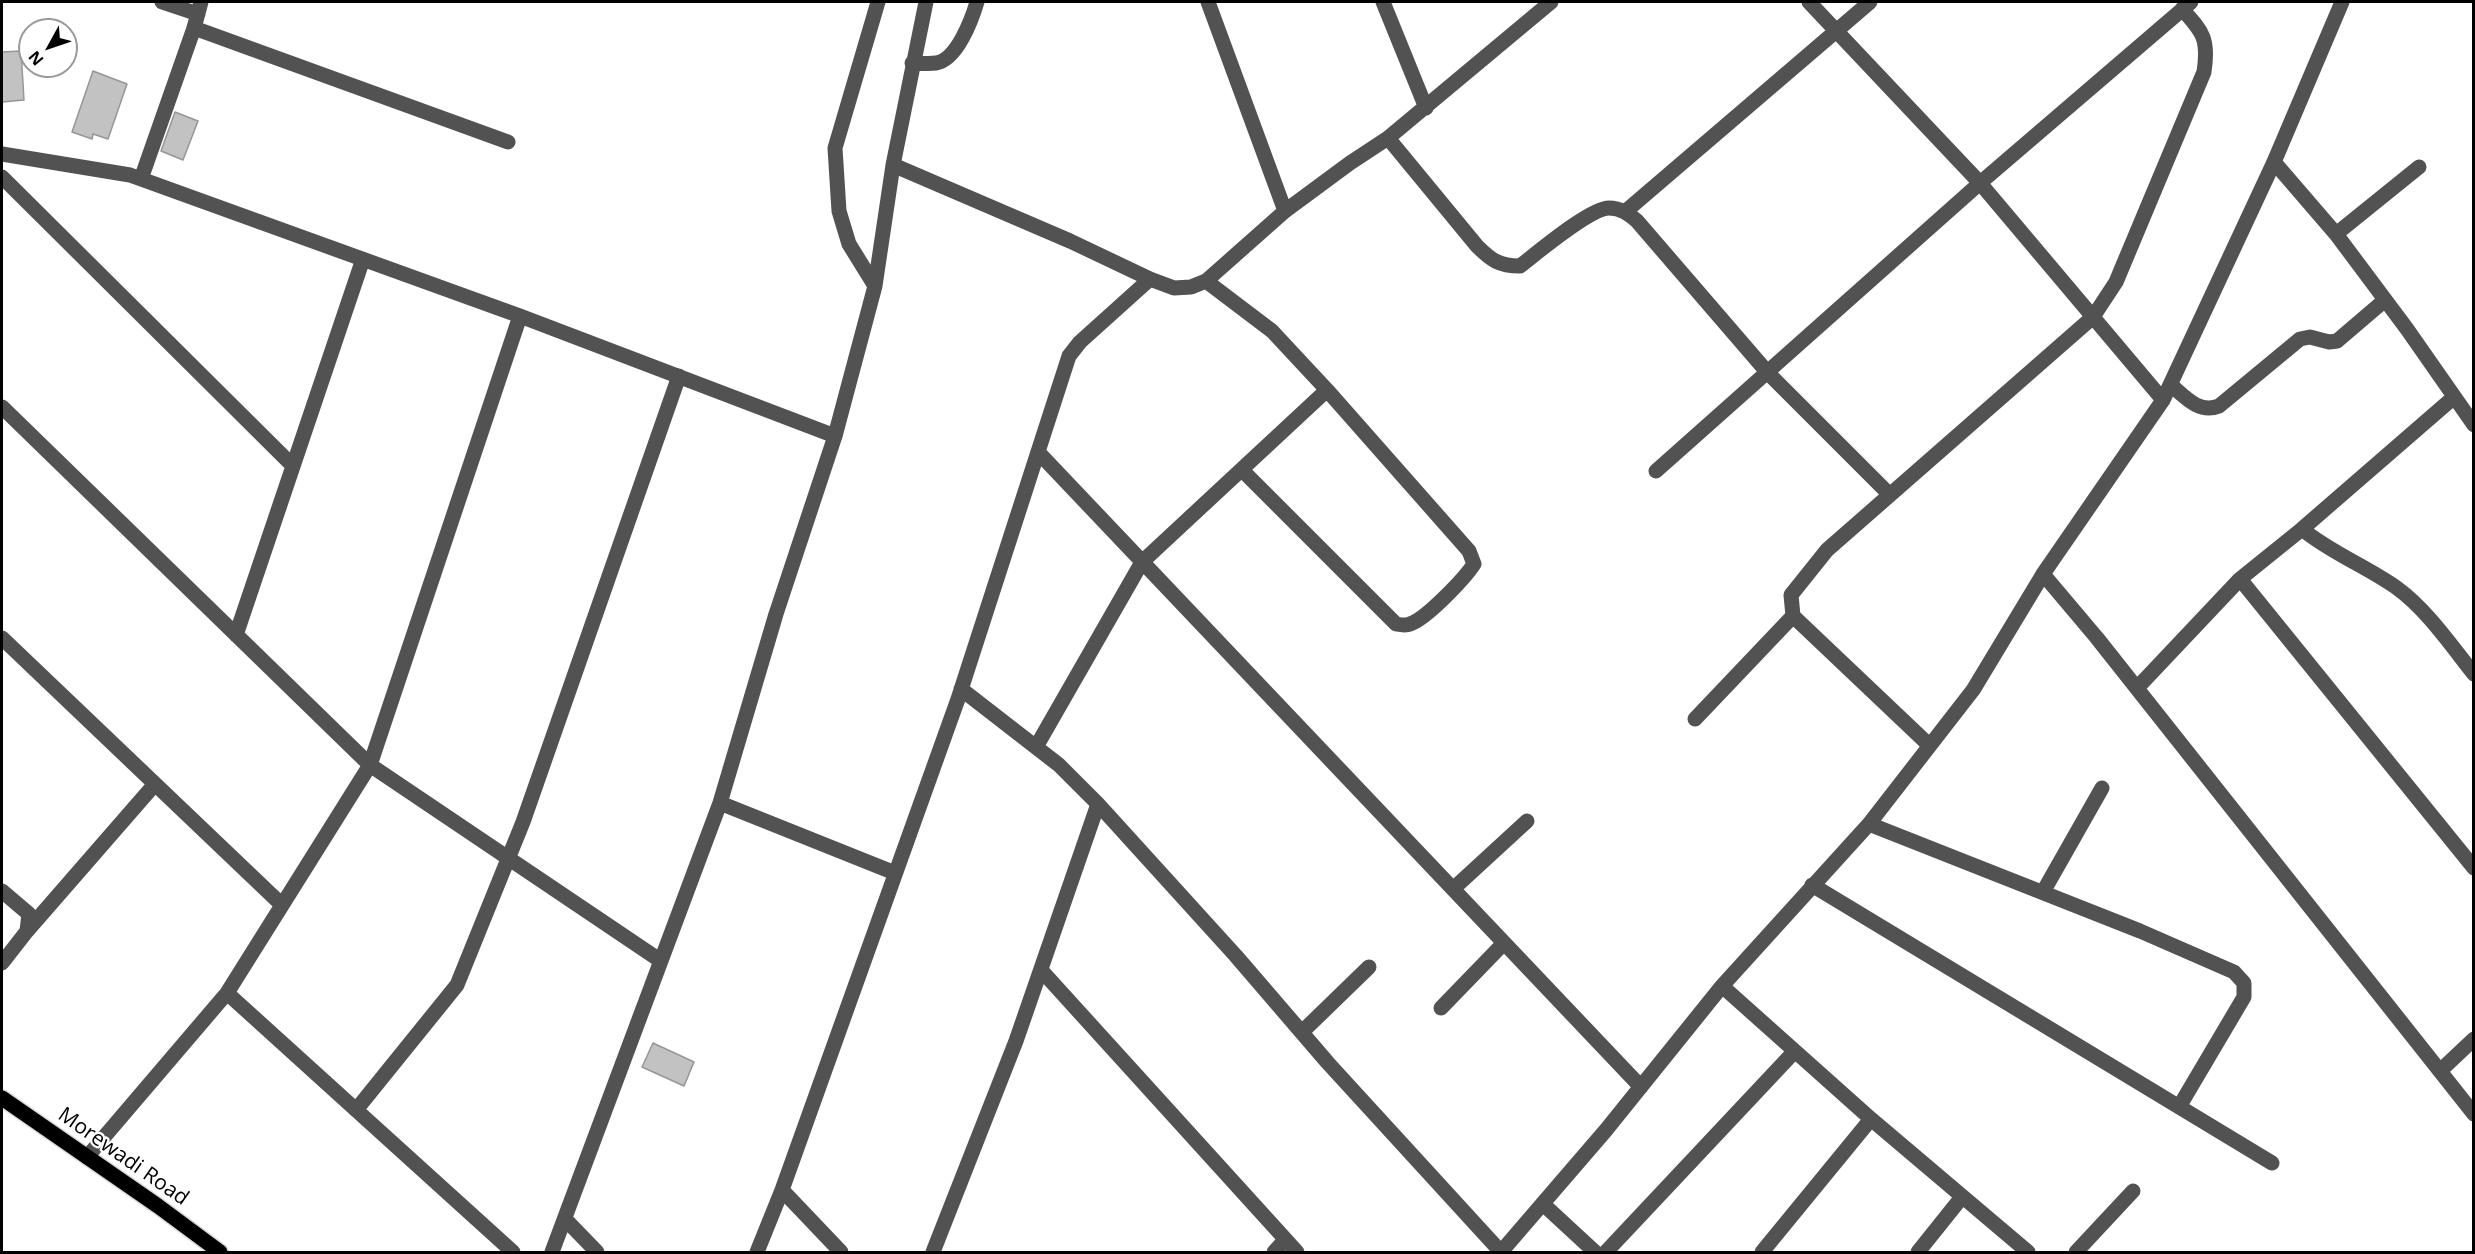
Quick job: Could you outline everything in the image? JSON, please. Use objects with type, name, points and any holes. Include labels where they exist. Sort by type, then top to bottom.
[{"type":"main road","name":"Morewadi Road","points":[[2,1098],[220,1252]]},
{"type":"street","points":[[162,2],[198,14],[508,142]]},
{"type":"street","points":[[874,286],[849,244],[839,211],[835,148],[878,2]]},
{"type":"street","points":[[552,1252],[720,803],[776,614],[835,436],[874,286],[893,165],[926,2]]},
{"type":"street","points":[[912,63],[938,63],[947,58],[963,37],[977,2]]},
{"type":"street","points":[[1208,2],[1285,211]]},
{"type":"street","points":[[1383,2],[1426,108]]},
{"type":"street","points":[[893,165],[1070,241],[1150,279],[1174,288],[1191,287],[1206,281],[1285,211],[1388,138],[1426,108],[1551,2]]},
{"type":"street","points":[[1809,2],[1980,183],[2163,400]]},
{"type":"street","points":[[1626,212],[1870,2]]},
{"type":"street","points":[[961,689],[1059,765],[1098,804],[1501,1252],[1641,1087],[1722,986],[1869,824],[1973,690],[2043,574],[2163,400],[2274,162],[2342,2]]},
{"type":"street","points":[[1656,471],[1980,183],[2186,5],[2202,31],[2208,50],[2204,72],[2116,282],[2092,317],[1827,550],[1791,596],[1793,616],[1929,745]]},
{"type":"street","points":[[141,179],[198,14]]},
{"type":"street","points":[[1388,138],[1477,246],[1488,257],[1505,266],[1520,266],[1593,212],[1608,208],[1626,212],[1637,221],[1768,373],[1890,495]]},
{"type":"street","points":[[2,154],[130,175],[520,316],[835,436]]},
{"type":"street","points":[[2274,162],[2336,234],[2474,425]]},
{"type":"street","points":[[2336,234],[2419,167]]},
{"type":"street","points":[[2,177],[293,466]]},
{"type":"street","points":[[236,635],[363,259]]},
{"type":"street","points":[[758,1252],[961,689],[1069,356],[1080,342],[1150,279]]},
{"type":"street","points":[[1206,281],[1272,331],[1469,551],[1474,564],[1467,575],[1420,619],[1408,626],[1396,624],[1242,470]]},
{"type":"street","points":[[2171,385],[2198,407],[2210,410],[2219,406],[2292,344],[2310,337],[2329,342],[2337,341],[2385,300]]},
{"type":"street","points":[[87,1157],[227,993],[370,765],[520,316]]},
{"type":"street","points":[[356,1110],[457,985],[523,822],[679,376]]},
{"type":"street","points":[[1036,747],[1142,562],[1327,390]]},
{"type":"street","points":[[2137,688],[2240,579],[2302,529],[2453,398]]},
{"type":"street","points":[[2,407],[370,765],[661,961]]},
{"type":"street","points":[[1038,452],[1641,1087]]},
{"type":"street","points":[[2302,529],[2329,549],[2388,582],[2407,596],[2427,616],[2474,674]]},
{"type":"street","points":[[2043,574],[2137,688],[2474,1114]]},
{"type":"street","points":[[2240,579],[2474,868]]},
{"type":"street","points":[[1695,719],[1793,616]]},
{"type":"street","points":[[2,638],[282,905]]},
{"type":"street","points":[[2,963],[155,784]]},
{"type":"street","points":[[2043,892],[2102,788]]},
{"type":"street","points":[[720,803],[895,873]]},
{"type":"street","points":[[933,1252],[1016,1041],[1098,804]]},
{"type":"street","points":[[1453,889],[1527,821]]},
{"type":"street","points":[[1869,824],[2043,892],[2234,972],[2244,983],[2244,997],[2179,1107]]},
{"type":"street","points":[[1812,885],[2272,1163]]},
{"type":"street","points":[[2,891],[29,914],[27,931]]},
{"type":"street","points":[[1441,1008],[1504,943]]},
{"type":"street","points":[[1302,1032],[1369,967]]},
{"type":"street","points":[[1041,970],[1284,1241],[1297,1252]]},
{"type":"street","points":[[1722,986],[1870,1119],[2028,1252]]},
{"type":"street","points":[[227,993],[513,1252]]},
{"type":"street","points":[[2440,1071],[2474,1039]]},
{"type":"street","points":[[1606,1252],[1794,1052]]},
{"type":"street","points":[[1762,1252],[1870,1119]]},
{"type":"street","points":[[782,1190],[841,1252]]},
{"type":"street","points":[[2076,1252],[2133,1191]]},
{"type":"street","points":[[1918,1252],[1962,1197]]},
{"type":"street","points":[[1543,1204],[1595,1252]]},
{"type":"street","points":[[565,1219],[597,1252]]},
{"type":"street","points":[[1274,1252],[1284,1241]]},
{"type":"building","points":[[18,51],[18,78],[23,78],[24,100],[2,102],[2,52]]},
{"type":"building","points":[[93,71],[127,84],[108,139],[93,134],[92,139],[72,132]]},
{"type":"building","points":[[175,112],[198,121],[183,160],[161,151]]},
{"type":"building","points":[[653,1043],[694,1062],[684,1086],[642,1067]]}]
